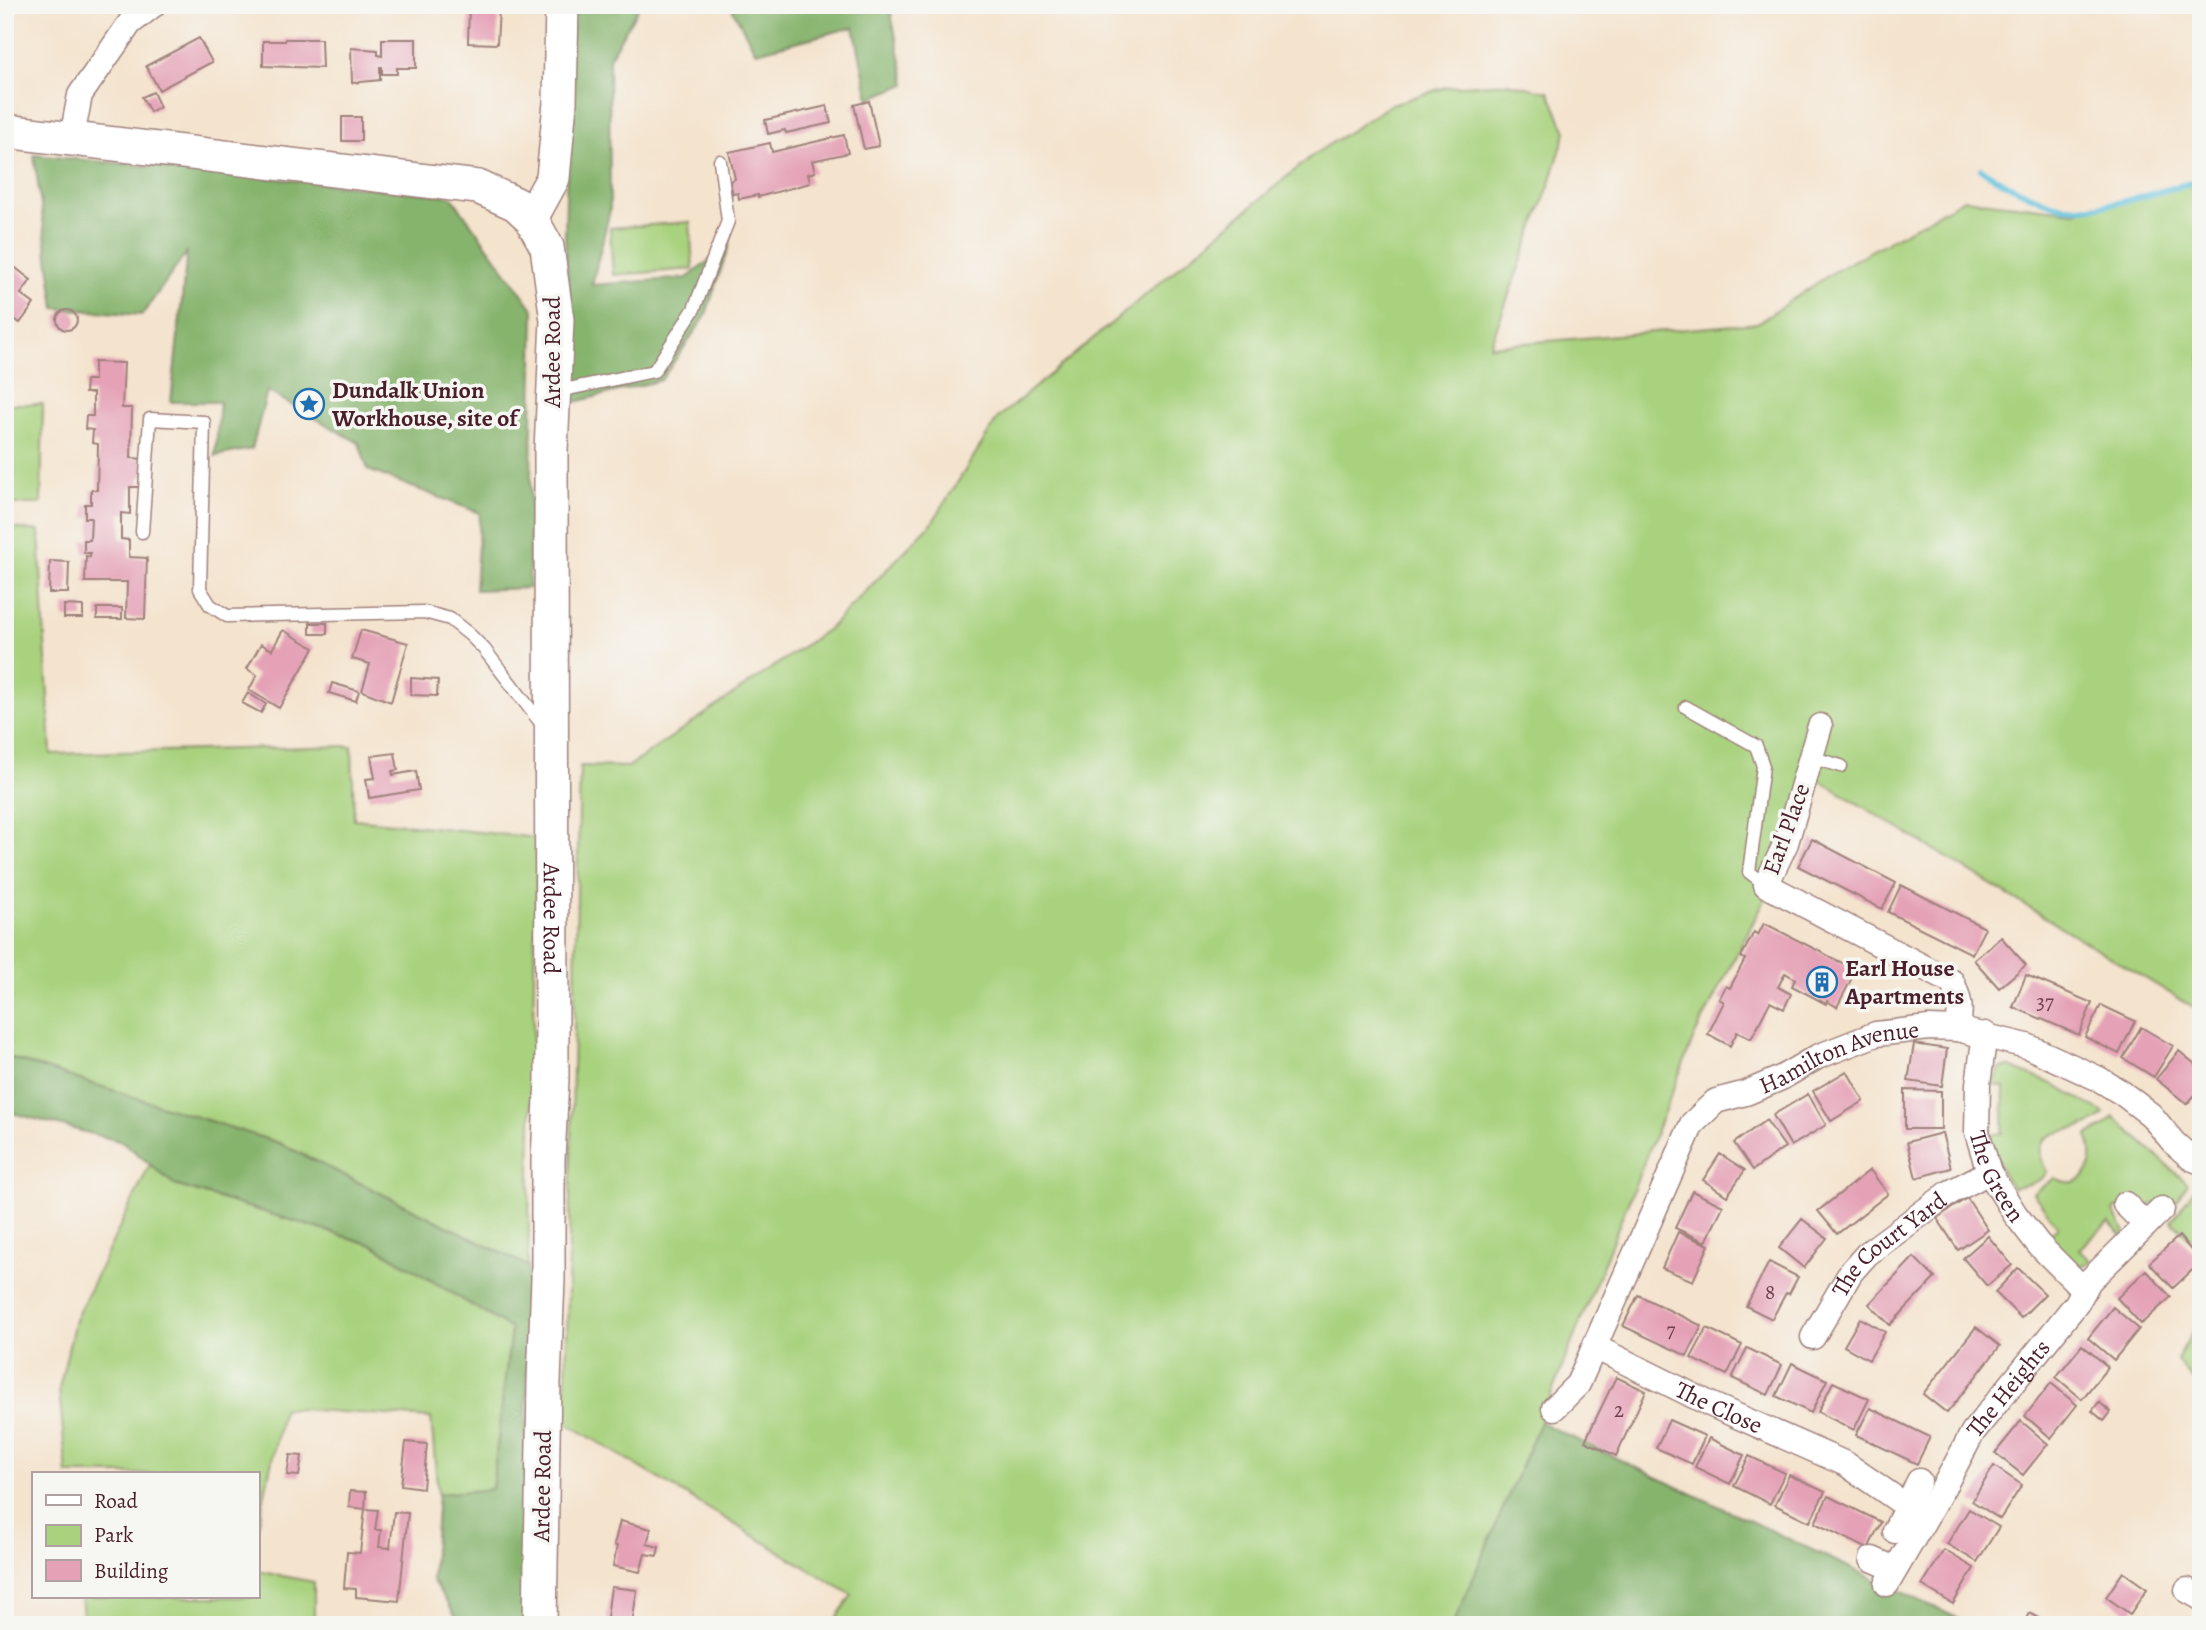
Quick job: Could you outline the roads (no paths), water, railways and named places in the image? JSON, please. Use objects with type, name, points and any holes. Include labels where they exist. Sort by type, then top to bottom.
[{"type":"main road","points":[[5,131],[478,187],[516,204],[531,218],[553,178],[560,103],[562,5]]},
{"type":"main road","name":"Ardee Road","points":[[531,218],[547,247],[557,320],[551,450],[552,1079],[548,1158],[540,1625]]},
{"type":"street","points":[[72,137],[80,95],[130,23],[153,5]]},
{"type":"street","name":"Earl Place","points":[[1819,726],[1786,844],[1766,885],[1952,982],[1961,1000],[1957,1029]]},
{"type":"street","name":"Hamilton Avenue","points":[[1595,1347],[1692,1124],[1716,1101],[1746,1093],[1781,1078],[1817,1057],[1876,1034],[1929,1028],[1957,1029],[1985,1034],[2041,1051],[2122,1093],[2151,1115],[2191,1158],[2201,1162]]},
{"type":"street","name":"The Green","points":[[1985,1034],[1978,1084],[1977,1132],[1989,1172],[2015,1214],[2039,1245],[2084,1290]]},
{"type":"street","name":"The Court Yard","points":[[1813,1337],[1851,1272],[1867,1254],[1949,1193],[1989,1172]]},
{"type":"street","name":"The Heights","points":[[1872,1559],[1891,1577],[1973,1432],[2077,1303],[2089,1281],[2154,1217],[2125,1204]]},
{"type":"street","points":[[1554,1408],[1578,1384],[1595,1347]]},
{"type":"street","name":"The Close","points":[[1595,1347],[1712,1405],[1846,1464],[1908,1507]]},
{"type":"street","points":[[1895,1531],[1919,1481]]},
{"type":"lane","points":[[553,392],[654,371],[694,309],[729,221],[720,161]]},
{"type":"lane","points":[[142,532],[150,419],[204,422],[200,589],[210,605],[227,616],[424,612],[450,619],[484,649],[553,738]]},
{"type":"lane","points":[[1686,707],[1756,746],[1763,766],[1749,872],[1766,885]]},
{"type":"lane","points":[[1810,757],[1841,766]]},
{"type":"waterway","points":[[1981,169],[2040,200],[2075,208],[2129,200],[2201,181]]},
{"type":"place","name":"Dundalk Union Workhouse, site of","points":[[309,404]]},
{"type":"place","name":"Earl House Apartments","points":[[1822,982]]}]
